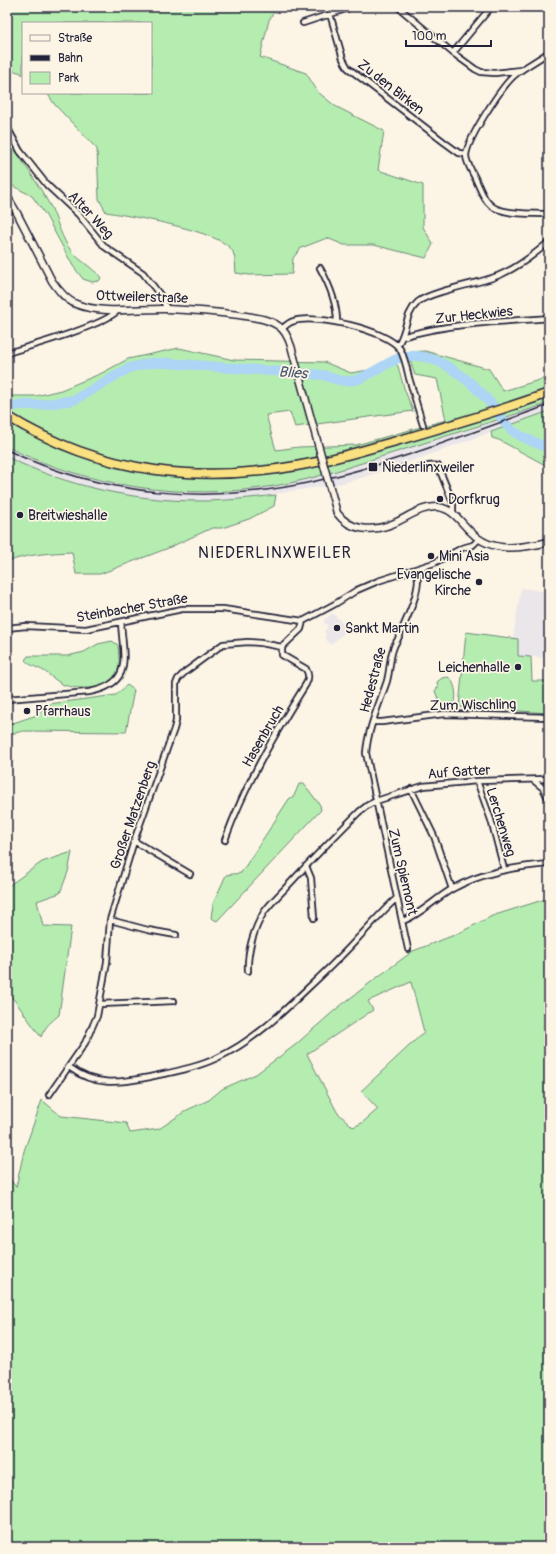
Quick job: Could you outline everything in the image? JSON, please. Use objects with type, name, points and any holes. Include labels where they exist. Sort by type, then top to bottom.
[{"type":"highway","points":[[7,416],[46,438],[94,457],[151,470],[183,473],[239,474],[313,463],[359,452],[507,408],[549,393]]},
{"type":"main road","name":"Ottweilerstraße","points":[[8,198],[52,281],[59,291],[76,304],[89,308],[118,310],[167,309],[231,314],[268,321],[282,329]]},
{"type":"main road","points":[[282,329],[290,344],[294,357],[337,513],[348,524],[360,529],[371,529],[384,526],[429,508],[442,508],[453,513],[471,533],[479,539],[496,546],[513,548],[549,542]]},
{"type":"street","points":[[303,22],[352,7]]},
{"type":"street","points":[[398,7],[453,53],[481,72],[495,73],[523,70]]},
{"type":"street","points":[[453,53],[491,7]]},
{"type":"street","name":"Zu den Birken","points":[[330,14],[343,59],[348,68],[449,146],[459,153],[466,154]]},
{"type":"street","points":[[549,52],[515,75],[503,88],[473,136],[466,154],[468,163],[482,195],[492,206],[498,209],[514,212],[549,214]]},
{"type":"street","name":"Alter Weg","points":[[7,127],[20,151],[47,185],[78,214],[105,246],[143,273],[160,295],[167,309]]},
{"type":"street","points":[[397,346],[402,336],[407,318],[418,302],[432,295],[503,274],[521,264],[549,242]]},
{"type":"street","points":[[320,268],[330,287],[338,322]]},
{"type":"street","points":[[7,353],[92,325],[111,317],[118,310]]},
{"type":"street","name":"Zur Heckwies","points":[[402,336],[468,325],[549,318]]},
{"type":"street","points":[[282,329],[288,323],[300,320],[319,319],[338,322],[371,332],[389,340],[397,346],[405,361],[423,425]]},
{"type":"street","points":[[403,468],[410,471],[428,466],[438,466],[453,503],[453,513]]},
{"type":"street","points":[[282,647],[301,629],[303,621],[357,590],[378,581],[416,569],[473,545],[479,539]]},
{"type":"street","name":"Hedestraße","points":[[376,801],[366,753],[368,735],[387,679],[394,646],[417,592],[419,575],[416,569]]},
{"type":"street","name":"Steinbacher Straße","points":[[7,628],[26,626],[83,629],[98,628],[182,609],[194,608],[223,608],[303,621]]},
{"type":"street","points":[[7,699],[89,692],[100,690],[110,685],[118,678],[124,664],[121,622]]},
{"type":"street","name":"Großer Matzenberg","points":[[49,1095],[69,1067],[92,1030],[100,1004],[107,962],[110,920],[134,841],[174,729],[176,721],[176,684],[178,679],[185,672],[223,644],[254,643],[282,647]]},
{"type":"street","name":"Hasenbruch","points":[[225,840],[237,809],[263,754],[309,678],[306,669],[282,655],[282,647]]},
{"type":"street","name":"Zum Wischling","points":[[373,722],[451,714],[549,717]]},
{"type":"street","name":"Auf Gatter","points":[[248,971],[251,944],[256,928],[265,912],[306,866],[359,812],[368,805],[411,789],[441,783],[546,779]]},
{"type":"street","points":[[533,780],[542,788],[549,800]]},
{"type":"street","name":"Lerchenweg","points":[[477,781],[491,820],[504,869]]},
{"type":"street","points":[[411,789],[434,836],[452,889]]},
{"type":"street","name":"Zum Spiemont","points":[[376,801],[408,949]]},
{"type":"street","points":[[134,841],[190,874]]},
{"type":"street","points":[[403,921],[452,889],[486,874],[504,869],[549,864]]},
{"type":"street","points":[[306,866],[311,878],[314,918]]},
{"type":"street","points":[[69,1067],[85,1077],[97,1081],[115,1082],[168,1073],[216,1058],[234,1049],[280,1014],[397,898]]},
{"type":"street","points":[[110,920],[148,930],[176,935]]},
{"type":"street","points":[[100,1004],[174,1001]]},
{"type":"shaded area","points":[[549,403],[549,411],[387,470],[344,483],[249,498],[175,501],[120,494],[87,487],[23,465],[7,457],[7,447],[26,456],[90,478],[155,490],[200,492],[248,489],[274,486],[312,477],[456,434]]},
{"type":"shaded area","points":[[521,588],[549,592],[549,658],[518,656],[518,639],[513,638]]},
{"type":"shaded area","name":"Sankt Martin","points":[[333,613],[348,629],[331,645],[324,637],[326,635],[324,631],[328,627],[323,621]]},
{"type":"green space","points":[[7,7],[277,7],[269,20],[260,57],[306,73],[318,92],[335,106],[384,131],[378,170],[423,185],[423,227],[433,244],[426,258],[374,245],[344,245],[327,238],[301,248],[293,258],[292,274],[249,275],[236,273],[233,252],[226,244],[213,237],[154,221],[106,212],[99,199],[97,149],[55,105],[48,94],[152,94],[152,22],[22,22],[22,74],[19,72],[7,70]]},
{"type":"green space","points":[[7,137],[51,207],[62,236],[68,247],[75,255],[93,269],[101,278],[99,281],[92,282],[83,279],[73,266],[45,214],[32,196],[7,183]]},
{"type":"green space","points":[[179,348],[234,360],[324,362],[351,373],[374,369],[387,360],[398,366],[404,388],[413,411],[295,427],[290,412],[266,415],[276,450],[299,447],[356,445],[446,420],[437,379],[415,375],[407,352],[425,351],[489,369],[503,391],[549,377],[549,403],[322,475],[274,486],[240,490],[206,492],[171,491],[104,481],[39,461],[7,447],[7,392],[11,396],[36,396],[61,390],[102,373],[128,359]]},
{"type":"green space","points":[[549,411],[549,467],[499,440],[492,438],[491,432]]},
{"type":"green space","points":[[7,457],[77,484],[125,495],[200,501],[228,500],[276,495],[274,506],[249,519],[222,528],[212,528],[166,549],[100,574],[76,574],[72,552],[47,553],[7,562]]},
{"type":"green space","points":[[466,632],[518,639],[518,656],[531,657],[532,681],[549,681],[549,713],[459,707]]},
{"type":"green space","points":[[112,641],[118,645],[119,666],[116,674],[111,680],[96,687],[79,688],[64,685],[25,660],[28,656],[67,656],[84,652],[98,644]]},
{"type":"green space","points":[[448,677],[454,685],[456,699],[455,702],[445,706],[440,704],[435,691],[438,687],[437,682],[442,678]]},
{"type":"green space","points":[[127,685],[134,690],[126,732],[23,731],[7,735],[7,725],[37,715],[49,704],[116,695]]},
{"type":"green space","points":[[299,784],[304,784],[320,805],[321,810],[217,921],[211,918],[213,904],[226,875],[241,873],[289,799],[294,796]]},
{"type":"green space","points":[[72,852],[68,872],[60,893],[37,901],[43,926],[71,927],[59,1015],[46,1027],[41,1037],[15,1001],[7,993],[7,888],[42,862]]},
{"type":"green space","points":[[549,898],[549,1547],[7,1547],[7,1176],[16,1187],[24,1151],[42,1100],[61,1116],[126,1123],[130,1133],[159,1129],[187,1110],[209,1100],[222,1089],[256,1074],[294,1046],[335,1010],[413,951],[457,934],[492,916]],"holes":[[[411,982],[424,1032],[361,1091],[378,1109],[362,1123],[353,1127],[337,1112],[307,1054],[373,1010],[368,1001]]]},
{"type":"waterway","name":"Blies","points":[[7,407],[19,405],[39,405],[74,400],[129,368],[150,363],[323,375],[336,380],[351,381],[365,376],[397,359],[421,356],[440,362],[457,372],[486,398],[510,428],[517,434],[549,448]]},
{"type":"railway","points":[[7,450],[44,466],[82,478],[120,487],[159,492],[198,494],[237,493],[277,488],[346,474],[404,456],[549,405]]},
{"type":"place","name":"Niederlinxweiler","points":[[373,467]]},
{"type":"place","name":"Dorfkrug","points":[[440,499]]},
{"type":"place","name":"Breitwieshalle","points":[[20,515]]},
{"type":"place","name":"Mini Asia","points":[[431,556]]},
{"type":"place","name":"Evangelische Kirche","points":[[479,582]]},
{"type":"place","name":"Sankt Martin","points":[[337,628]]},
{"type":"place","name":"Leichenhalle","points":[[518,667]]},
{"type":"place","name":"Pfarrhaus","points":[[27,711]]},
{"type":"district","name":"NIEDERLINXWEILER","points":[[275,553]]}]
